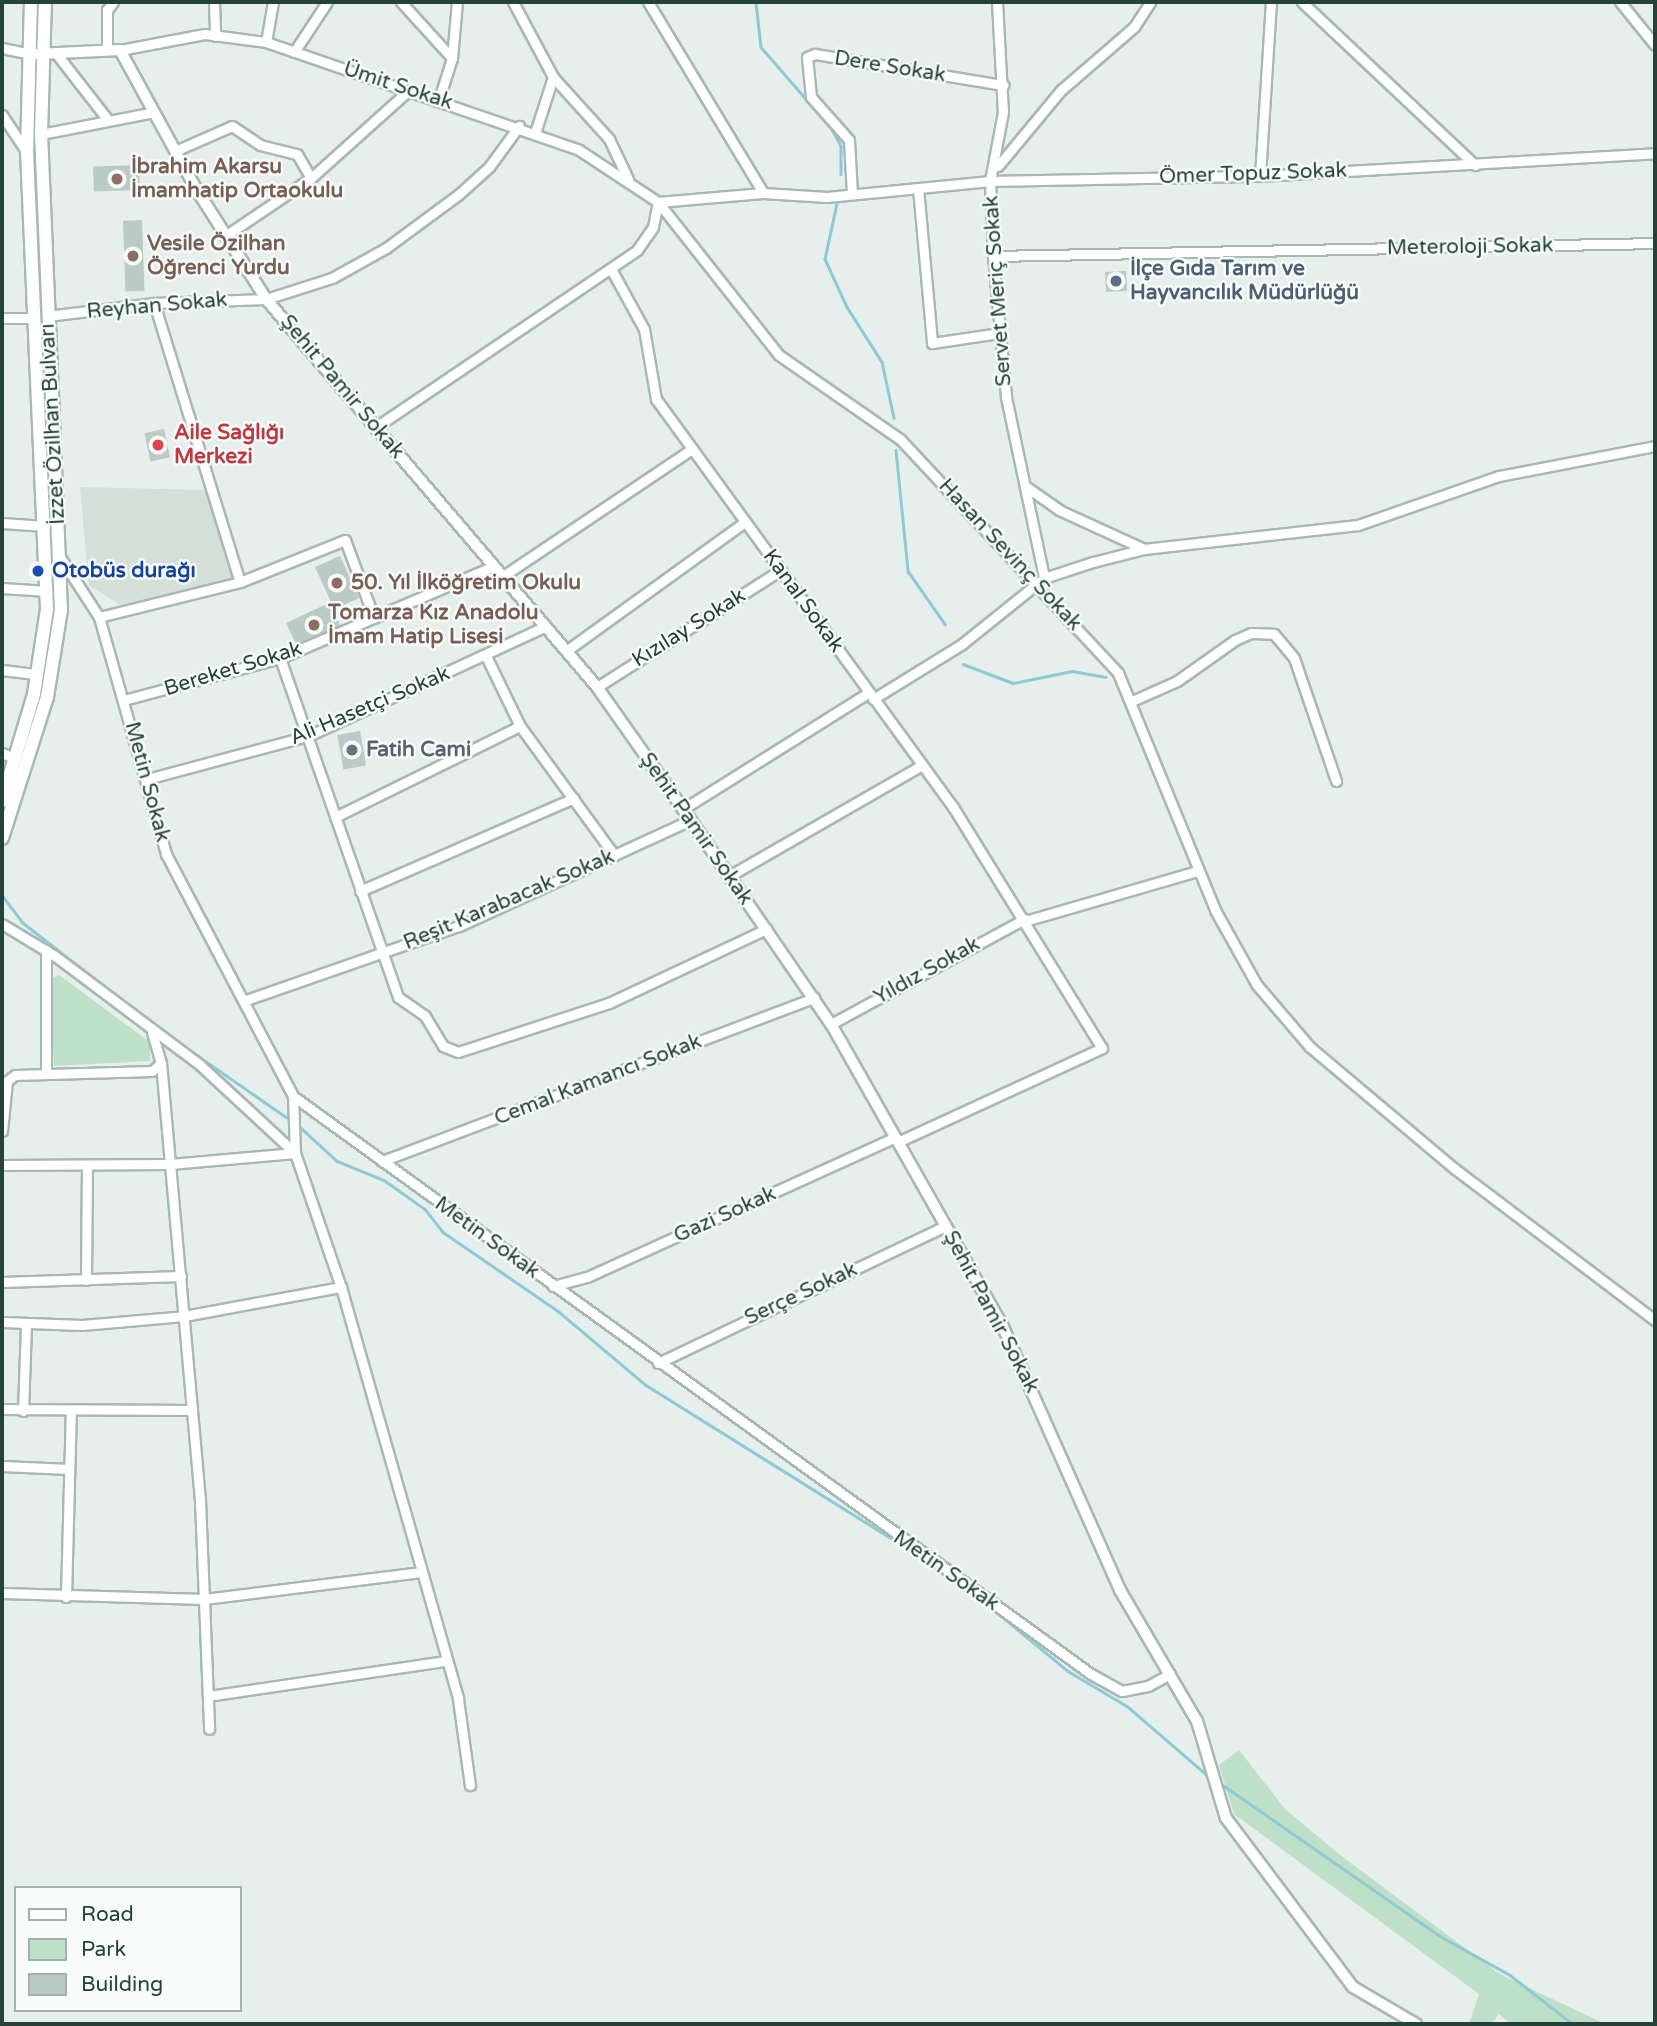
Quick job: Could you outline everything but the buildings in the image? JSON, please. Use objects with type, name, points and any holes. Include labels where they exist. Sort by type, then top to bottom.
[{"type":"main road","name":"İzzet Özilhan Bulvarı","points":[[2,801],[37,674],[47,591],[27,152],[26,53],[31,2]]},
{"type":"main road","name":"İzzet Özilhan Bulvarı","points":[[2,838],[47,697],[61,610],[41,134],[40,54],[45,2]]},
{"type":"main road","points":[[33,318],[47,316]]},
{"type":"street","points":[[107,46],[107,10],[113,2]]},
{"type":"street","points":[[214,2],[215,36]]},
{"type":"street","points":[[266,42],[273,2]]},
{"type":"street","points":[[294,52],[327,2]]},
{"type":"street","points":[[401,2],[452,58]]},
{"type":"street","points":[[439,99],[452,58],[457,2]]},
{"type":"street","points":[[513,2],[553,77],[610,139],[628,181]]},
{"type":"street","points":[[648,2],[763,193]]},
{"type":"street","name":"Servet Meriç Sokak","points":[[997,2],[1003,85],[996,168],[990,181],[993,256],[1006,397],[1028,488],[1041,581]]},
{"type":"street","points":[[996,168],[1059,92],[1134,27],[1150,2]]},
{"type":"street","points":[[1260,176],[1272,2]]},
{"type":"street","points":[[1302,2],[1475,165]]},
{"type":"street","points":[[1620,2],[1655,45]]},
{"type":"street","name":"Ümit Sokak","points":[[120,50],[170,38],[215,36],[266,42],[535,132],[607,164],[658,202]]},
{"type":"street","points":[[2,48],[40,54],[107,46],[120,50]]},
{"type":"street","name":"Şehit Pamir Sokak","points":[[120,50],[225,236],[267,299],[597,687],[814,998],[897,1140],[1034,1392],[1120,1590],[1170,1674],[1212,1759],[1217,1797],[1226,1818],[1353,1987],[1416,2024]]},
{"type":"street","points":[[54,52],[108,120]]},
{"type":"street","name":"Dere Sokak","points":[[852,194],[849,140],[811,97],[804,67],[809,56],[1003,85]]},
{"type":"street","points":[[535,132],[553,77]]},
{"type":"street","points":[[225,236],[311,178],[408,91]]},
{"type":"street","points":[[41,134],[153,112]]},
{"type":"street","points":[[2,116],[27,152]]},
{"type":"street","points":[[175,151],[232,126],[260,145],[297,154],[311,178]]},
{"type":"street","name":"Reyhan Sokak","points":[[47,316],[154,303],[267,299],[332,278],[386,248],[458,195],[489,167],[519,126]]},
{"type":"street","name":"Ömer Topuz Sokak","points":[[658,202],[763,193],[827,197],[990,181],[1260,176],[1655,153]]},
{"type":"street","points":[[918,188],[932,343],[1000,332]]},
{"type":"street","points":[[376,427],[637,250],[653,227],[658,202]]},
{"type":"street","name":"Hasan Sevinç Sokak","points":[[658,202],[779,355],[900,439],[1041,581],[1118,673],[1130,697],[1197,871],[1257,985],[1310,1047],[1455,1169],[1655,1320]]},
{"type":"street","name":"Meteroloji Sokak","points":[[993,256],[1655,243]]},
{"type":"street","name":"Kanal Sokak","points":[[611,269],[644,329],[656,399],[922,765],[1024,920],[1102,1048]]},
{"type":"street","points":[[154,303],[240,582]]},
{"type":"street","points":[[2,318],[33,318]]},
{"type":"street","points":[[683,809],[870,696],[962,645],[1041,581],[1144,549],[1358,524],[1499,476],[1655,446]]},
{"type":"street","points":[[503,576],[692,449]]},
{"type":"street","points":[[1028,488],[1059,510],[1144,549]]},
{"type":"street","points":[[566,651],[746,522]]},
{"type":"street","points":[[2,523],[45,526]]},
{"type":"street","points":[[99,617],[240,582],[345,540],[374,618]]},
{"type":"street","name":"Metin Sokak","points":[[60,557],[99,617],[166,854],[246,1000],[293,1096],[658,1363],[1091,1674],[1122,1691],[1148,1686],[1170,1674]]},
{"type":"street","name":"Bereket Sokak","points":[[124,700],[280,659],[494,566]]},
{"type":"street","name":"Kızılay Sokak","points":[[597,687],[781,570]]},
{"type":"street","points":[[2,588],[47,591]]},
{"type":"street","name":"Ali Hasetçi Sokak","points":[[146,779],[308,736],[546,626]]},
{"type":"street","points":[[1130,697],[1177,681],[1235,640],[1251,633],[1274,634],[1294,658],[1336,781]]},
{"type":"street","points":[[485,656],[520,726],[614,855]]},
{"type":"street","points":[[280,659],[398,997],[425,1016],[443,1046],[458,1052],[609,1003],[766,929]]},
{"type":"street","points":[[2,670],[37,674]]},
{"type":"street","points":[[335,817],[520,726]]},
{"type":"street","points":[[2,753],[15,758]]},
{"type":"street","points":[[729,876],[922,765]]},
{"type":"street","points":[[360,891],[573,798]]},
{"type":"street","name":"Reşit Karabacak Sokak","points":[[246,1000],[459,926],[690,820]]},
{"type":"street","name":"Yıldız Sokak","points":[[831,1024],[1024,920],[1197,871]]},
{"type":"street","points":[[2,924],[46,950],[152,1032],[200,1065],[295,1153]]},
{"type":"street","points":[[46,950],[46,1072]]},
{"type":"street","name":"Cemal Kamancı Sokak","points":[[382,1161],[814,998]]},
{"type":"street","points":[[152,1032],[161,1063],[192,1410],[209,1728]]},
{"type":"street","name":"Gazi Sokak","points":[[552,1286],[587,1278],[1102,1048]]},
{"type":"street","points":[[2,1130],[6,1081],[46,1072],[152,1071],[161,1063]]},
{"type":"street","points":[[293,1096],[295,1153],[341,1287],[446,1661],[470,1785]]},
{"type":"street","points":[[2,1165],[170,1164],[295,1153]]},
{"type":"street","points":[[86,1280],[87,1164]]},
{"type":"street","name":"Serçe Sokak","points":[[658,1363],[945,1226]]},
{"type":"street","points":[[2,1282],[181,1276]]},
{"type":"street","points":[[2,1322],[82,1325],[184,1316],[341,1287]]},
{"type":"street","points":[[23,1412],[26,1323]]},
{"type":"street","points":[[2,1409],[23,1412],[192,1410]]},
{"type":"street","points":[[66,1597],[71,1410]]},
{"type":"street","points":[[2,1466],[69,1469]]},
{"type":"street","points":[[2,1593],[204,1599],[421,1572]]},
{"type":"street","points":[[208,1696],[446,1661]]},
{"type":"shaded area","points":[[80,487],[205,490],[233,579],[120,605],[89,585]]},
{"type":"green space","points":[[59,975],[150,1042],[150,1061],[54,1066],[50,979]]},
{"type":"green space","points":[[1239,1750],[1285,1809],[1340,1855],[1500,1974],[1605,2024],[1511,2024],[1499,2014],[1491,2024],[1469,2024],[1479,1994],[1234,1814],[1219,1765]]},
{"type":"waterway","points":[[756,2],[761,47],[832,129],[841,146],[841,174]]},
{"type":"waterway","points":[[838,199],[825,259],[847,307],[882,362],[894,418]]},
{"type":"waterway","points":[[896,450],[908,571],[945,624]]},
{"type":"waterway","points":[[963,664],[1013,683],[1072,671],[1105,677]]},
{"type":"waterway","points":[[2,895],[22,922],[158,1028],[286,1117]]},
{"type":"waterway","points":[[301,1128],[337,1161],[384,1180],[425,1209],[443,1232],[558,1311],[646,1385],[932,1564]]},
{"type":"waterway","points":[[977,1596],[1068,1671],[1127,1706],[1208,1776]]},
{"type":"waterway","points":[[1220,1783],[1440,1936],[1510,1975],[1573,2024]]},
{"type":"place","name":"İbrahim Akarsu İmamhatip Ortaokulu","points":[[117,179]]},
{"type":"place","name":"Vesile Özilhan Öğrenci Yurdu","points":[[133,256]]},
{"type":"place","name":"İlçe Gıda Tarım ve Hayvancılık Müdürlüğü","points":[[1116,281]]},
{"type":"place","name":"Aile Sağlığı Merkezi","points":[[158,445]]},
{"type":"place","name":"Otobüs durağı","points":[[38,571]]},
{"type":"place","name":"50. Yıl İlköğretim Okulu","points":[[337,583]]},
{"type":"place","name":"Tomarza Kız Anadolu İmam Hatip Lisesi","points":[[314,625]]},
{"type":"place","name":"Fatih Cami","points":[[352,750]]}]
